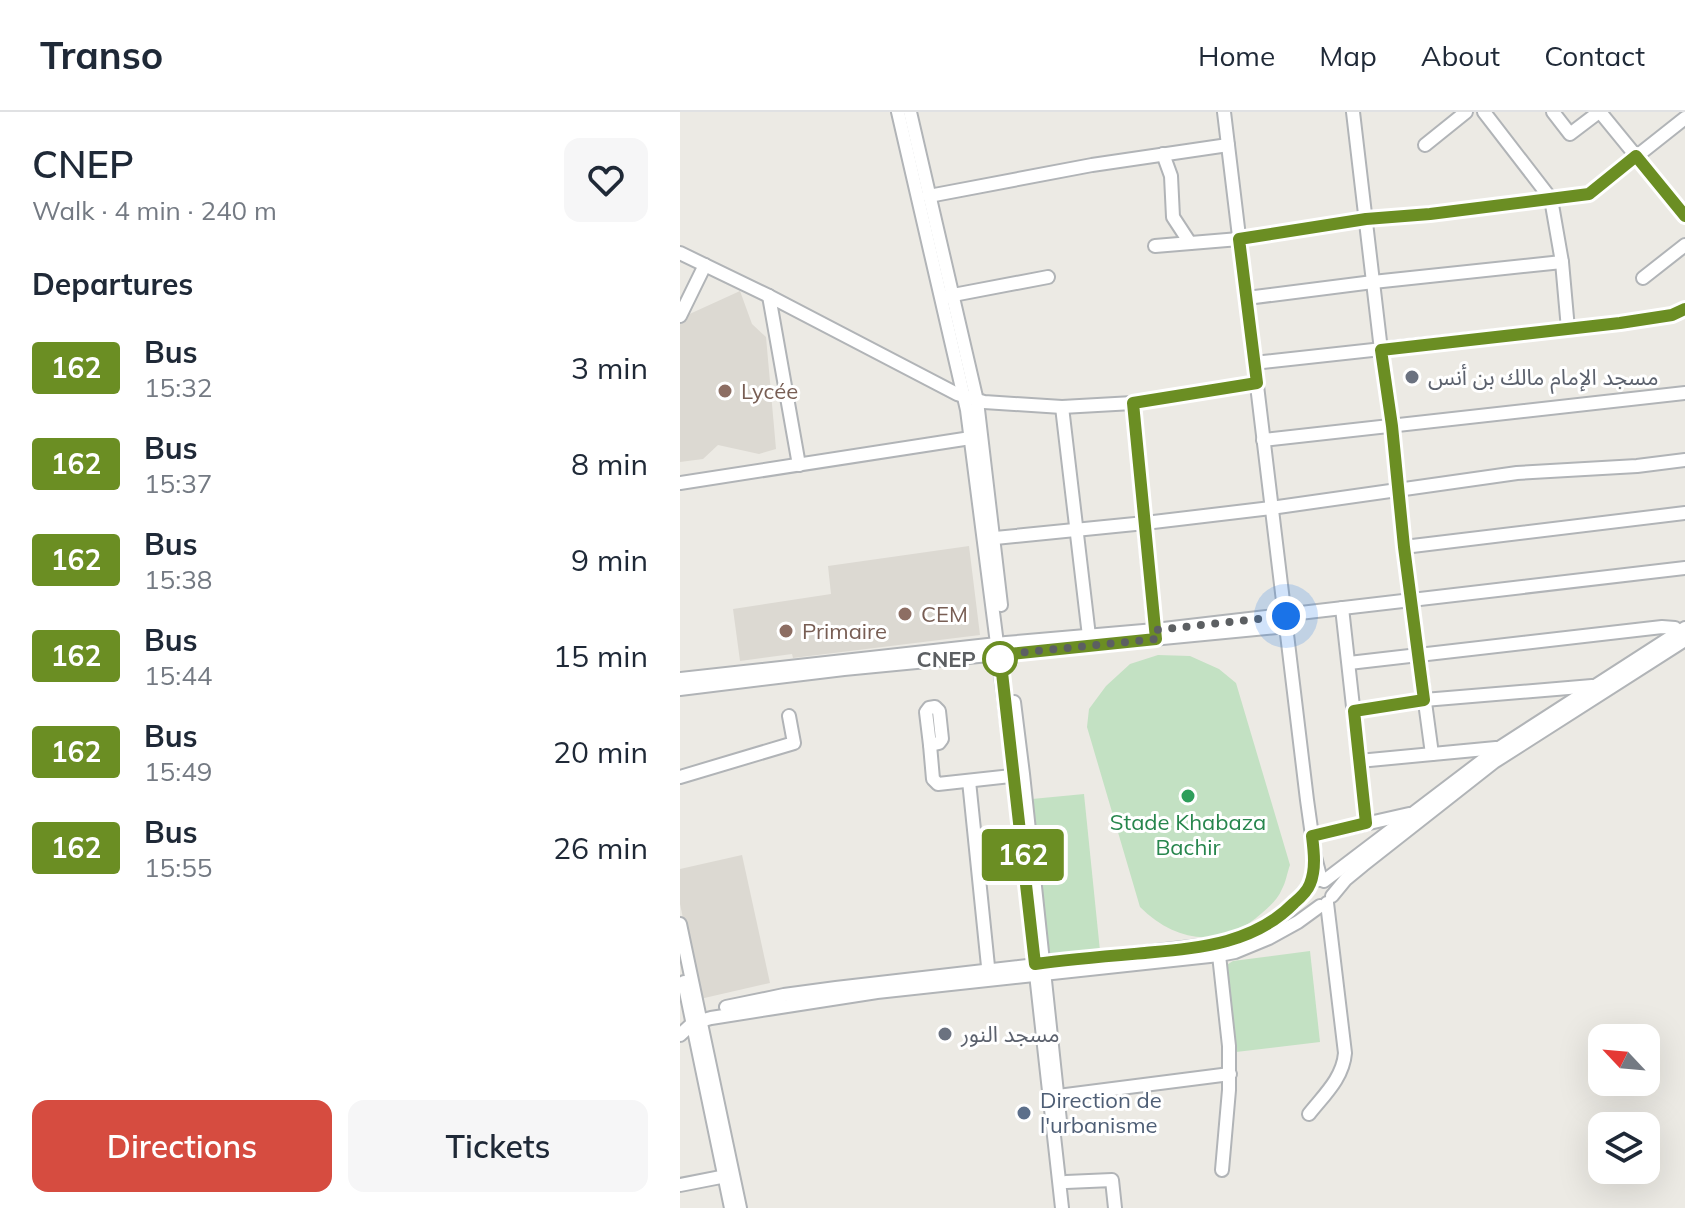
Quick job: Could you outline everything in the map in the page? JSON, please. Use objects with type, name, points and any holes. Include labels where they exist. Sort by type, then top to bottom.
[{"type":"street","points":[[898,112],[924,195]]},
{"type":"street","points":[[910,112],[924,195],[971,399],[1019,775],[1062,1208]]},
{"type":"street","points":[[1224,112],[1315,857],[1315,884],[1308,900],[1311,903],[1326,902]]},
{"type":"street","points":[[1353,112],[1404,547],[1432,754]]},
{"type":"street","points":[[1425,145],[1466,112]]},
{"type":"street","points":[[1484,112],[1551,199],[1562,262],[1568,329]]},
{"type":"street","points":[[1553,112],[1570,134],[1599,112],[1685,216]]},
{"type":"street","points":[[1155,246],[1239,239],[1366,219],[1589,194],[1685,118]]},
{"type":"street","points":[[924,195],[1228,145]]},
{"type":"street","points":[[1163,154],[1171,176],[1173,217],[1190,243]]},
{"type":"street","points":[[1643,278],[1685,245]]},
{"type":"street","points":[[680,253],[971,399],[1062,407],[1133,403],[1257,383]]},
{"type":"street","points":[[1247,298],[1562,262]]},
{"type":"street","points":[[680,316],[705,265]]},
{"type":"street","points":[[947,296],[1048,277]]},
{"type":"street","points":[[769,296],[799,465]]},
{"type":"street","points":[[1254,363],[1657,318],[1685,309]]},
{"type":"street","points":[[1263,440],[1685,393]]},
{"type":"street","points":[[1133,403],[1155,635]]},
{"type":"street","points":[[1062,407],[1089,636]]},
{"type":"street","points":[[680,483],[976,437]]},
{"type":"street","points":[[989,539],[1271,508],[1517,473],[1685,460]]},
{"type":"street","points":[[1404,547],[1685,513]]},
{"type":"street","points":[[680,679],[1287,621],[1342,608],[1685,568]]},
{"type":"street","points":[[1342,608],[1366,823]]},
{"type":"street","points":[[1349,663],[1662,627],[1671,627],[1684,635]]},
{"type":"street","points":[[680,689],[1089,636],[1155,635]]},
{"type":"street","points":[[680,1035],[696,1018],[785,1000],[1199,947],[1226,942],[1258,930],[1274,921],[1315,884],[1499,748],[1596,685],[1684,635]]},
{"type":"street","points":[[1039,968],[1219,955],[1269,938],[1326,902],[1346,879],[1494,762],[1684,635]]},
{"type":"street","points":[[1354,711],[1424,700],[1596,685]]},
{"type":"street","points":[[680,777],[794,743],[789,716]]},
{"type":"street","points":[[930,745],[936,784],[1019,775]]},
{"type":"street","points":[[1359,761],[1499,748]]},
{"type":"street","points":[[969,781],[988,974]]},
{"type":"street","points":[[1312,836],[1412,813]]},
{"type":"street","points":[[1309,1114],[1338,1079],[1345,1053],[1326,902],[1330,885],[1315,884]]},
{"type":"street","points":[[680,924],[729,1175],[740,1208]]},
{"type":"street","points":[[1219,955],[1229,1028],[1230,1074],[1222,1170]]},
{"type":"street","points":[[680,963],[696,1018]]},
{"type":"street","points":[[1039,968],[1058,1096],[1070,1208]]},
{"type":"street","points":[[1058,1096],[1230,1074]]},
{"type":"street","points":[[680,1185],[729,1175]]},
{"type":"street","points":[[729,1175],[731,1208]]},
{"type":"street","points":[[1066,1182],[1112,1180],[1115,1208]]},
{"type":"shaded area","name":"Lycée","points":[[740,291],[752,324],[766,337],[776,449],[759,454],[718,445],[703,459],[680,462],[680,324],[683,317]]},
{"type":"shaded area","name":"CEM","points":[[969,546],[980,635],[793,658],[792,654],[740,661],[733,609],[831,594],[828,566]]},
{"type":"shaded area","points":[[742,855],[770,983],[700,999],[680,904],[680,869]]},
{"type":"green space","name":"Stade Khabaza Bachir","points":[[1158,655],[1190,656],[1219,669],[1236,683],[1290,865],[1283,886],[1271,905],[1247,924],[1216,936],[1200,937],[1169,928],[1140,907],[1087,727],[1089,709],[1106,686],[1130,664]]},
{"type":"green space","points":[[1084,794],[1100,951],[1049,956],[1032,799]]},
{"type":"green space","points":[[1310,951],[1320,1042],[1236,1052],[1225,966],[1233,961]]},
{"type":"bus line","name":"162","points":[[1685,216],[1636,156],[1589,194],[1366,219],[1239,239],[1257,383],[1133,403],[1156,639],[1000,655],[1035,964],[1199,947],[1258,930],[1283,914],[1306,892],[1315,857],[1312,836],[1366,823],[1354,711],[1424,700],[1381,350],[1620,323],[1672,315],[1685,309]]},
{"type":"place","name":"مسجد الإمام مالك بن أنس","points":[[1412,377]]},
{"type":"place","name":"Lycée","points":[[725,391]]},
{"type":"place","name":"CEM","points":[[905,614]]},
{"type":"place","name":"Primaire","points":[[786,631]]},
{"type":"place","name":"CNEP","points":[[1000,659]]},
{"type":"place","name":"Stade Khabaza Bachir","points":[[1188,796]]},
{"type":"place","name":"مسجد النور","points":[[945,1034]]},
{"type":"place","name":"Direction de l'urbanisme","points":[[1024,1113]]},
{"type":"route","points":[[1000,659],[1000,655],[1007,654],[1156,639],[1155,630],[1286,616]]}]
